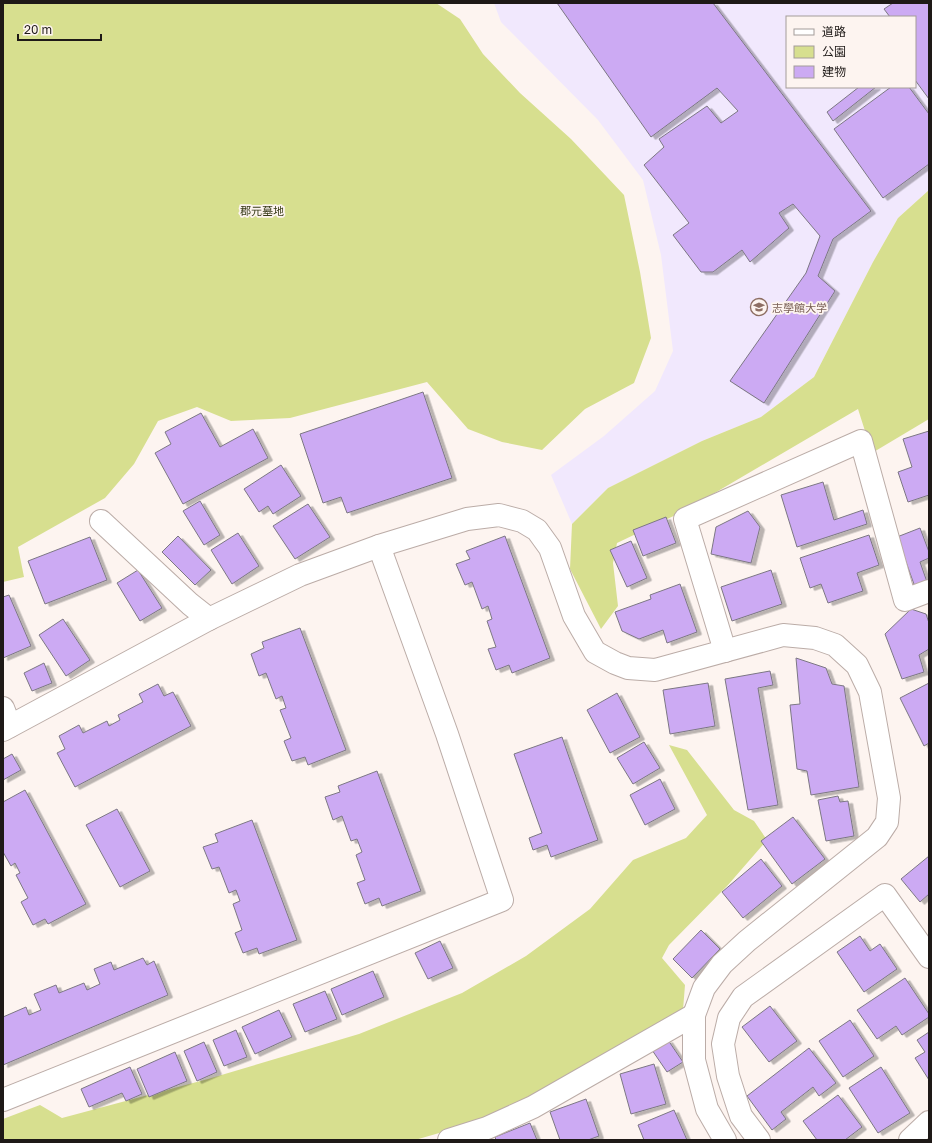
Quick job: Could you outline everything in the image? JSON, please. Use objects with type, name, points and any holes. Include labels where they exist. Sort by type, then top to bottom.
[{"type":"street","points":[[725,651],[685,519],[861,441],[906,600],[929,591]]},
{"type":"street","points":[[5,721],[300,575],[379,546],[467,519],[499,516],[522,521],[537,530],[550,548],[574,616],[595,652],[628,668],[655,670],[783,635],[815,638],[835,645],[857,666],[870,692],[889,798],[887,822],[877,837],[747,941],[722,964],[704,988],[694,1015],[694,1060],[707,1109],[725,1140]]},
{"type":"street","points":[[101,521],[190,604],[210,619]]},
{"type":"street","points":[[3,1100],[502,900],[447,734],[379,546]]},
{"type":"street","points":[[759,1140],[741,1116],[728,1076],[723,1044],[729,1018],[743,997],[885,895],[929,957]]},
{"type":"street","points":[[449,1140],[487,1128],[534,1107],[694,1015]]},
{"type":"street","points":[[910,1140],[929,1122]]},
{"type":"shaded area","name":"志學館大学","points":[[494,3],[929,3],[929,190],[898,218],[873,262],[814,377],[761,417],[702,441],[608,488],[572,524],[551,475],[604,436],[655,391],[673,351],[661,255],[643,180],[598,120],[501,22]]},
{"type":"green space","name":"郡元墓地","points":[[3,3],[436,3],[460,19],[483,54],[520,93],[571,139],[624,195],[640,272],[651,338],[634,383],[585,409],[542,450],[502,442],[468,429],[427,382],[290,418],[231,421],[197,407],[158,421],[134,464],[105,498],[18,547],[24,577],[3,582]]},
{"type":"green space","points":[[929,190],[929,419],[872,453],[858,409],[684,511],[617,543],[613,563],[618,606],[601,629],[570,569],[572,524],[608,488],[702,441],[761,417],[814,377],[873,262],[898,218]]},
{"type":"green space","points":[[669,745],[687,750],[734,810],[754,821],[767,840],[728,885],[669,945],[662,958],[685,985],[683,1010],[534,1098],[460,1127],[415,1140],[3,1140],[3,1119],[40,1105],[62,1118],[208,1079],[359,1034],[462,993],[526,956],[590,909],[633,860],[686,838],[707,815]]},
{"type":"building","points":[[557,3],[713,3],[871,211],[833,239],[818,276],[835,291],[764,403],[730,381],[806,273],[820,236],[793,204],[779,213],[789,228],[750,262],[742,250],[713,272],[701,272],[673,235],[689,223],[644,165],[664,147],[659,139],[707,106],[721,123],[738,111],[717,88],[651,137]]},
{"type":"building","points":[[893,3],[929,3],[929,99],[916,81],[916,16],[889,16],[884,9]]},
{"type":"building","points":[[858,88],[875,88],[833,121],[827,112]]},
{"type":"building","points":[[890,88],[910,88],[929,114],[929,164],[883,198],[834,129]]},
{"type":"building","points":[[423,392],[452,478],[347,513],[341,497],[323,503],[300,434]]},
{"type":"building","points":[[201,413],[220,447],[253,429],[268,458],[183,504],[155,453],[171,444],[165,432]]},
{"type":"building","points":[[929,431],[929,495],[908,502],[898,472],[912,467],[903,439]]},
{"type":"building","points":[[281,465],[301,496],[273,514],[268,506],[259,512],[244,489]]},
{"type":"building","points":[[823,482],[834,520],[863,510],[867,524],[797,547],[781,495]]},
{"type":"building","points":[[200,501],[220,535],[204,545],[183,511]]},
{"type":"building","points":[[308,504],[330,537],[295,559],[273,526]]},
{"type":"building","points":[[748,511],[760,527],[751,563],[711,554],[716,527]]},
{"type":"building","points":[[666,517],[676,543],[643,556],[633,530]]},
{"type":"building","points":[[920,528],[929,552],[929,558],[920,562],[927,582],[915,587],[897,537]]},
{"type":"building","points":[[238,533],[259,566],[232,584],[211,550]]},
{"type":"building","points":[[869,535],[879,565],[857,573],[863,591],[828,603],[821,584],[810,588],[800,558]]},
{"type":"building","points":[[178,536],[211,570],[195,585],[162,552]]},
{"type":"building","points":[[505,536],[550,658],[512,673],[509,665],[496,670],[488,649],[496,647],[487,621],[492,619],[488,606],[482,609],[472,582],[465,585],[456,564],[470,559],[466,551]]},
{"type":"building","points":[[90,537],[107,580],[45,604],[28,561]]},
{"type":"building","points":[[631,541],[647,578],[627,587],[610,550]]},
{"type":"building","points":[[138,570],[162,608],[140,621],[117,583]]},
{"type":"building","points":[[771,570],[782,604],[732,621],[721,587]]},
{"type":"building","points":[[680,584],[697,632],[667,643],[663,630],[639,639],[622,631],[615,612],[651,599],[650,595]]},
{"type":"building","points":[[9,595],[31,646],[3,658],[3,597]]},
{"type":"building","points":[[911,609],[926,614],[929,623],[929,649],[919,655],[924,672],[902,679],[885,634]]},
{"type":"building","points":[[63,619],[90,660],[66,676],[39,635]]},
{"type":"building","points":[[300,628],[346,750],[308,765],[305,757],[292,761],[284,741],[291,738],[280,710],[286,708],[282,696],[276,699],[266,673],[259,676],[251,654],[264,648],[262,642]]},
{"type":"building","points":[[796,658],[826,668],[832,684],[844,686],[859,787],[811,795],[807,771],[797,769],[790,705],[800,704]]},
{"type":"building","points":[[44,663],[52,683],[32,691],[24,673]]},
{"type":"building","points":[[770,671],[773,685],[758,688],[778,805],[748,810],[725,679]]},
{"type":"building","points":[[708,683],[715,726],[670,734],[663,690]]},
{"type":"building","points":[[929,683],[929,743],[924,746],[900,698]]},
{"type":"building","points":[[158,684],[164,696],[173,692],[191,726],[75,787],[57,753],[65,749],[59,736],[79,725],[83,733],[107,721],[109,726],[120,720],[118,715],[143,702],[139,694]]},
{"type":"building","points":[[617,693],[640,737],[610,753],[587,710]]},
{"type":"building","points":[[562,737],[598,840],[551,857],[547,845],[533,850],[529,838],[542,833],[514,754]]},
{"type":"building","points":[[644,742],[660,768],[633,784],[617,758]]},
{"type":"building","points":[[12,754],[21,770],[3,780],[3,759]]},
{"type":"building","points":[[377,771],[421,891],[382,906],[379,898],[365,904],[357,883],[365,880],[356,855],[362,852],[357,839],[351,841],[342,816],[333,820],[325,797],[340,792],[338,786]]},
{"type":"building","points":[[660,779],[675,809],[645,825],[630,795]]},
{"type":"building","points":[[25,790],[86,904],[48,924],[45,919],[33,925],[21,902],[28,898],[16,875],[20,873],[15,863],[11,866],[3,852],[3,802]]},
{"type":"building","points":[[838,796],[840,802],[848,801],[854,836],[826,841],[818,800]]},
{"type":"building","points":[[117,809],[150,871],[120,887],[86,825]]},
{"type":"building","points":[[793,817],[825,859],[792,884],[761,841]]},
{"type":"building","points":[[252,820],[297,940],[259,954],[257,948],[243,953],[235,933],[242,930],[233,904],[240,901],[236,890],[229,893],[219,867],[212,869],[203,847],[218,842],[215,834]]},
{"type":"building","points":[[929,856],[929,894],[920,902],[901,879]]},
{"type":"building","points":[[761,859],[782,886],[743,918],[722,892]]},
{"type":"building","points":[[701,930],[720,949],[692,978],[673,959]]},
{"type":"building","points":[[860,936],[870,951],[880,944],[897,969],[864,992],[837,952]]},
{"type":"building","points":[[440,941],[453,968],[428,979],[415,953]]},
{"type":"building","points":[[143,958],[147,965],[154,961],[168,995],[3,1065],[3,1017],[26,1007],[29,1015],[41,1010],[34,994],[56,985],[59,993],[84,983],[87,990],[100,984],[94,969],[111,962],[114,970]]},
{"type":"building","points":[[373,971],[384,997],[342,1015],[331,989]]},
{"type":"building","points":[[905,978],[929,1014],[929,1017],[902,1035],[896,1026],[877,1039],[857,1010]]},
{"type":"building","points":[[325,991],[337,1019],[305,1032],[293,1004]]},
{"type":"building","points":[[770,1006],[797,1041],[769,1062],[742,1027]]},
{"type":"building","points":[[279,1010],[292,1037],[255,1054],[242,1027]]},
{"type":"building","points":[[850,1020],[874,1056],[843,1077],[819,1041]]},
{"type":"building","points":[[236,1030],[247,1057],[224,1066],[213,1040]]},
{"type":"building","points":[[929,1032],[929,1080],[915,1058],[925,1052],[917,1040]]},
{"type":"building","points":[[668,1040],[683,1062],[667,1072],[652,1050]]},
{"type":"building","points":[[204,1042],[217,1072],[197,1081],[184,1051]]},
{"type":"building","points":[[809,1048],[836,1083],[819,1096],[813,1087],[781,1112],[786,1119],[772,1130],[747,1096]]},
{"type":"building","points":[[175,1052],[187,1081],[149,1097],[137,1069]]},
{"type":"building","points":[[654,1064],[666,1104],[631,1114],[620,1074]]},
{"type":"building","points":[[130,1067],[142,1094],[126,1101],[122,1093],[89,1107],[81,1089]]},
{"type":"building","points":[[881,1067],[910,1113],[878,1133],[849,1088]]},
{"type":"building","points":[[838,1095],[862,1127],[845,1140],[817,1140],[803,1121]]},
{"type":"building","points":[[586,1099],[599,1136],[588,1140],[560,1140],[550,1112]]},
{"type":"building","points":[[674,1110],[687,1140],[644,1140],[638,1125]]},
{"type":"building","points":[[530,1123],[537,1140],[496,1140],[495,1137]]},
{"type":"place","name":"志學館大学","points":[[759,307]]}]
